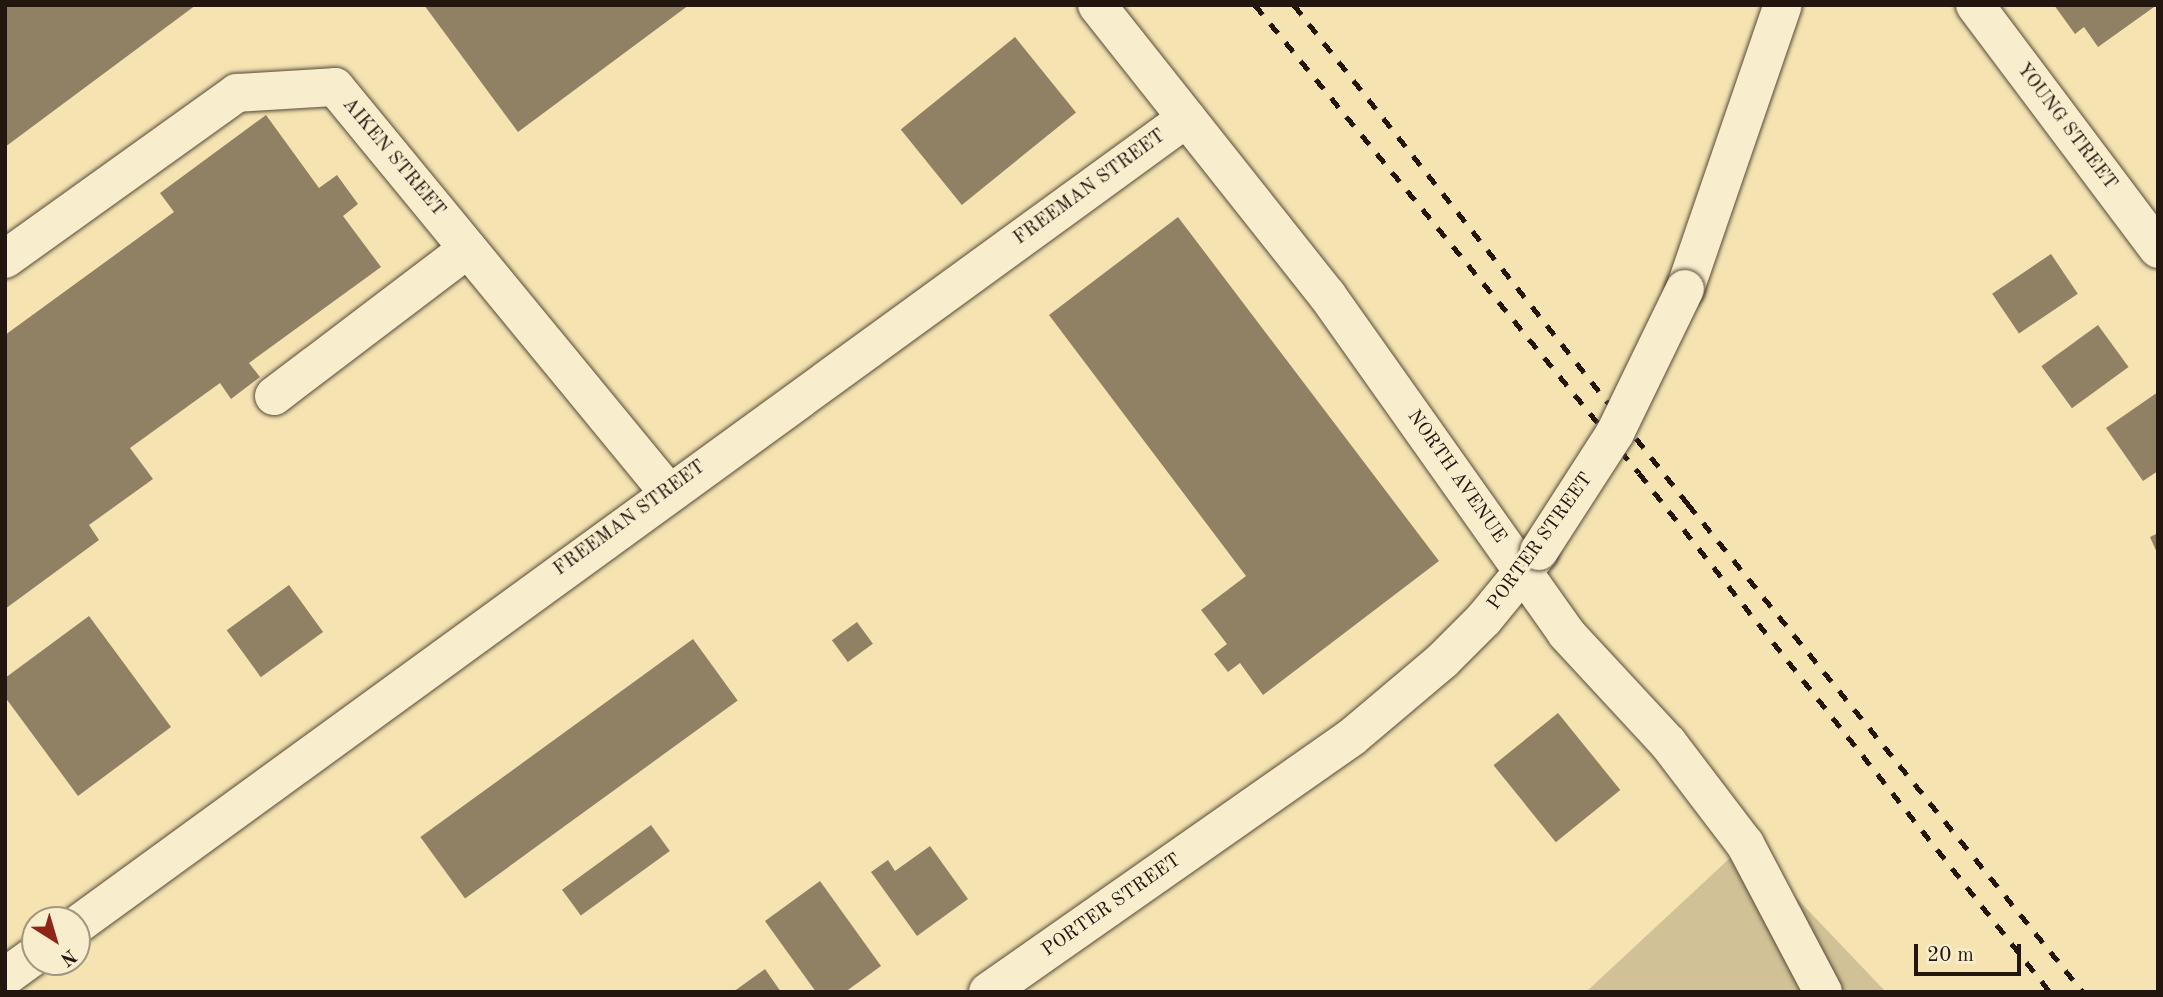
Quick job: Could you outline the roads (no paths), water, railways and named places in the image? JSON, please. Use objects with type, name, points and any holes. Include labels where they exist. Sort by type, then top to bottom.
[{"type":"street","name":"NORTH AVENUE","points":[[1097,5],[1327,295],[1531,561],[1566,633],[1668,743],[1745,844],[1823,992]]},
{"type":"street","name":"PORTER STREET","points":[[988,992],[1352,737],[1443,660],[1531,561],[1615,433],[1685,289],[1783,5]]},
{"type":"street","name":"YOUNG STREET","points":[[1975,5],[2158,249]]},
{"type":"street","name":"AIKEN STREET","points":[[5,259],[237,93],[335,87],[668,492]]},
{"type":"street","name":"FREEMAN STREET","points":[[91,915],[668,492],[1187,118]]},
{"type":"street","points":[[274,396],[468,249]]},
{"type":"street","points":[[5,977],[21,965]]},
{"type":"railway","points":[[1255,5],[1639,473],[2050,992]]},
{"type":"railway","points":[[1294,5],[1688,504],[2083,992]]}]
